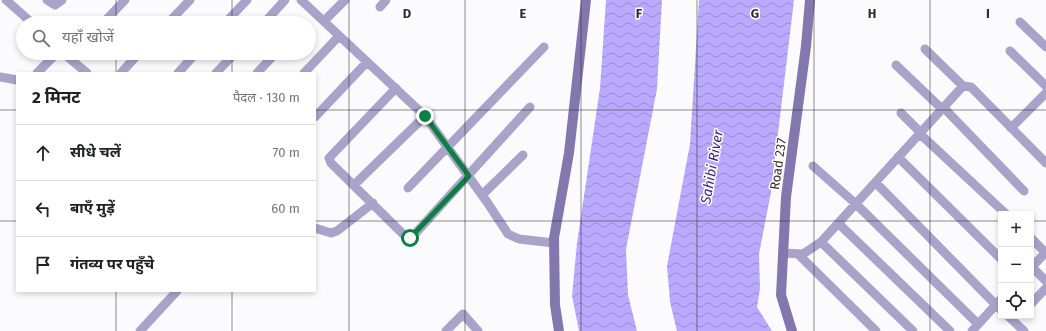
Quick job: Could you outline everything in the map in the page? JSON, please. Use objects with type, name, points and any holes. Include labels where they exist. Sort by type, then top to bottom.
[{"type":"street","points":[[6,0],[24,16]]},
{"type":"street","points":[[47,0],[54,5],[62,0]]},
{"type":"street","points":[[110,16],[125,0]]},
{"type":"street","points":[[175,16],[190,0]]},
{"type":"street","points":[[231,16],[246,0]]},
{"type":"street","points":[[270,16],[285,0]]},
{"type":"street","points":[[301,0],[425,116],[469,176],[508,234],[512,237],[554,243]]},
{"type":"street","points":[[324,22],[345,0]]},
{"type":"street","points":[[559,331],[555,305],[554,243],[569,153],[586,0]]},
{"type":"street","name":"Road 237","points":[[792,331],[781,295],[786,197],[806,46],[810,0]]},
{"type":"street","points":[[1020,22],[1046,47]]},
{"type":"street","points":[[305,72],[339,36]]},
{"type":"street","points":[[408,188],[544,47]]},
{"type":"street","points":[[924,49],[963,86]]},
{"type":"street","points":[[1010,51],[1046,86]]},
{"type":"street","points":[[38,72],[51,60]]},
{"type":"street","points":[[71,60],[86,72]]},
{"type":"street","points":[[121,72],[132,60]]},
{"type":"street","points":[[179,72],[190,60]]},
{"type":"street","points":[[217,72],[228,60]]},
{"type":"street","points":[[257,72],[269,60]]},
{"type":"street","points":[[316,115],[367,62]]},
{"type":"street","points":[[896,65],[942,108],[1024,191]]},
{"type":"street","points":[[0,77],[16,80]]},
{"type":"street","points":[[799,255],[821,242],[963,86],[968,85],[971,87],[1046,163]]},
{"type":"street","points":[[396,88],[329,158],[331,163],[373,203],[404,236],[410,238],[469,176],[530,107]]},
{"type":"street","points":[[1011,128],[1046,93]]},
{"type":"street","points":[[901,113],[920,133],[1003,211]]},
{"type":"street","points":[[354,185],[425,116]]},
{"type":"street","points":[[482,195],[523,155]]},
{"type":"street","points":[[898,157],[998,256]]},
{"type":"street","points":[[813,166],[856,204],[978,324]]},
{"type":"street","points":[[876,183],[998,304]]},
{"type":"street","points":[[316,228],[331,232],[337,231],[373,203]]},
{"type":"street","points":[[838,223],[950,331]]},
{"type":"street","points":[[1034,241],[1046,252],[1034,264]]},
{"type":"street","points":[[821,242],[913,331]]},
{"type":"street","points":[[783,253],[799,255],[876,331]]},
{"type":"street","points":[[1034,270],[1046,281]]},
{"type":"street","points":[[1034,301],[1046,288]]},
{"type":"street","points":[[146,329],[176,292]]},
{"type":"street","points":[[972,331],[998,306]]},
{"type":"street","points":[[446,331],[463,314],[478,331]]},
{"type":"street","points":[[1015,319],[1024,331]]},
{"type":"water","points":[[606,0],[662,0],[657,89],[626,249],[628,295],[637,331],[579,331],[572,296],[577,243],[600,88]]},
{"type":"water","name":"Sahibi River","points":[[699,0],[794,0],[771,192],[759,254],[760,289],[757,307],[772,331],[677,331],[670,302],[667,266],[690,144]]},
{"type":"route","points":[[410,238],[469,176],[425,116]]}]
